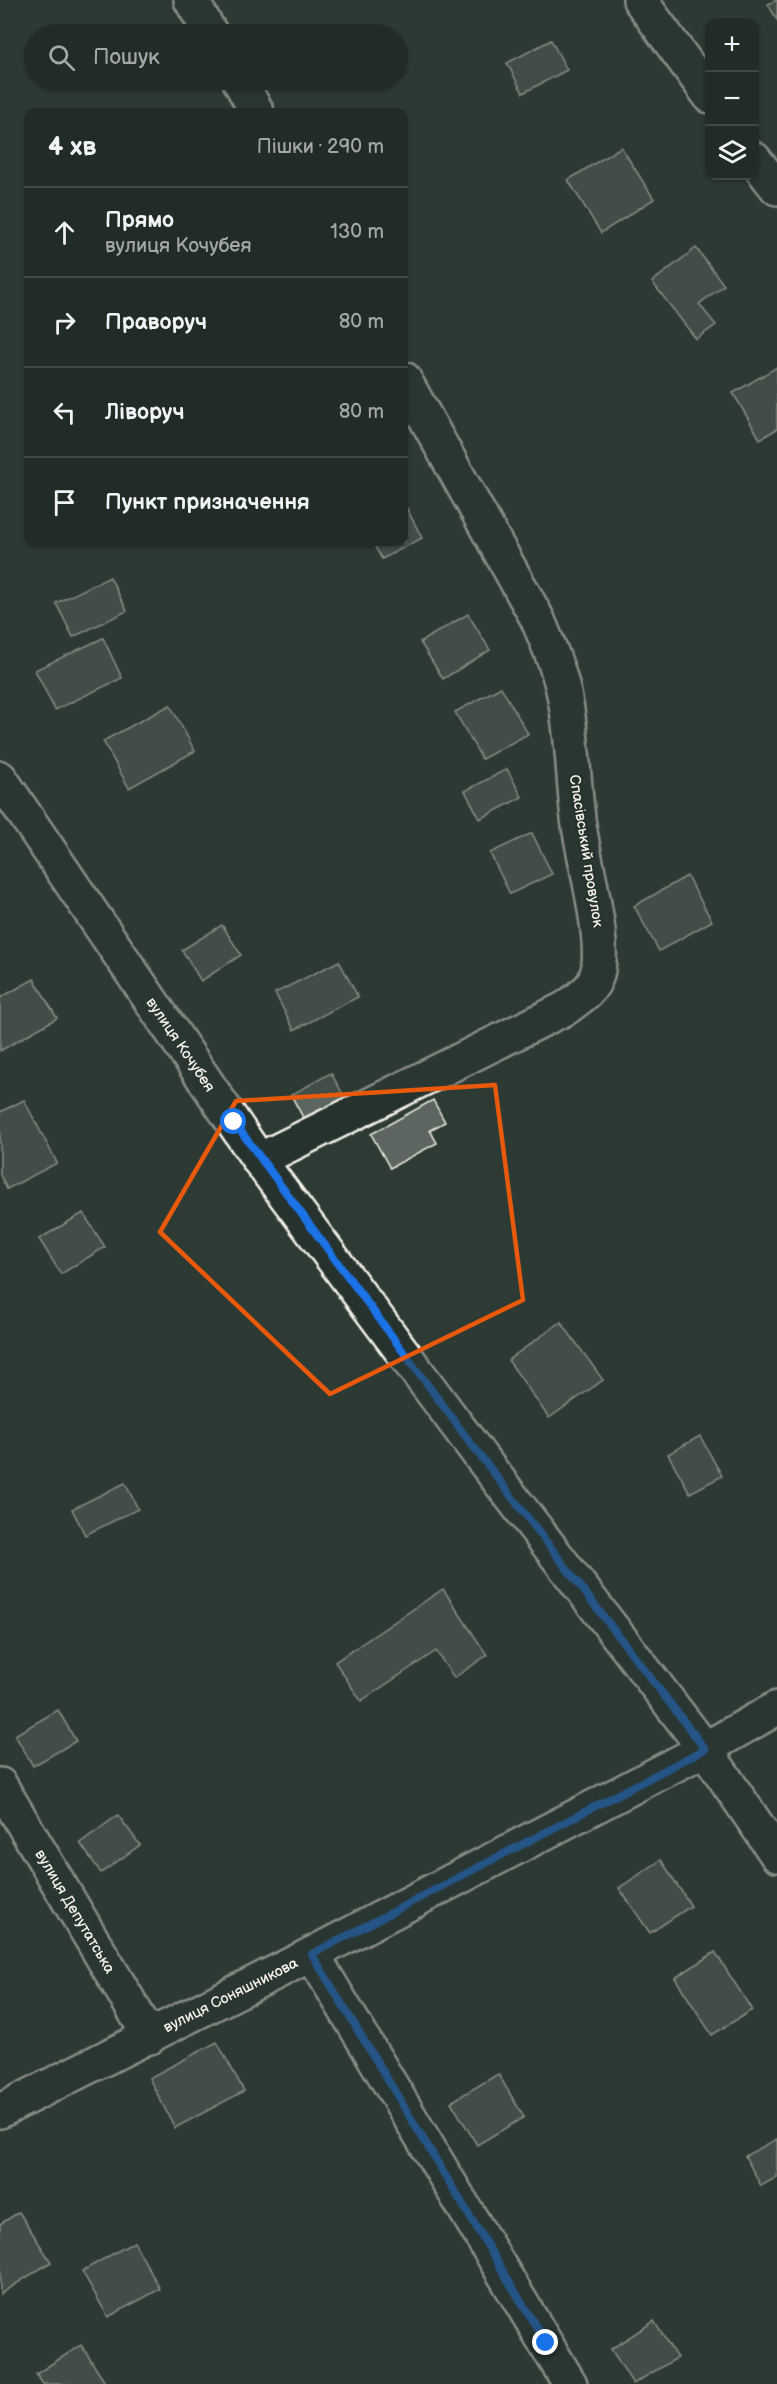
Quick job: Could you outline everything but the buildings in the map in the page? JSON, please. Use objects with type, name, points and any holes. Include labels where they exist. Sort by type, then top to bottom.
[{"type":"street","points":[[191,0],[205,24]]},
{"type":"street","points":[[640,0],[705,89]]},
{"type":"street","points":[[245,90],[255,108]]},
{"type":"street","points":[[759,165],[777,188]]},
{"type":"street","name":"Спасівський провулок","points":[[260,1160],[566,1008],[588,991],[596,980],[599,963],[598,929],[578,820],[569,723],[554,657],[537,618],[408,386]]},
{"type":"street","name":"вулиця Кочубея","points":[[0,778],[260,1160],[483,1460],[705,1749],[777,1855]]},
{"type":"street","name":"вулиця Соняшникова","points":[[0,2111],[312,1954],[705,1749],[777,1708]]},
{"type":"street","name":"вулиця Депутатська","points":[[0,1785],[150,2037]]},
{"type":"street","points":[[312,1954],[570,2384]]},
{"type":"highlighted area","points":[[495,1085],[523,1300],[330,1394],[160,1232],[236,1101]]},
{"type":"route","points":[[234,1122],[469,1441],[705,1749],[312,1954],[546,2343]]}]
